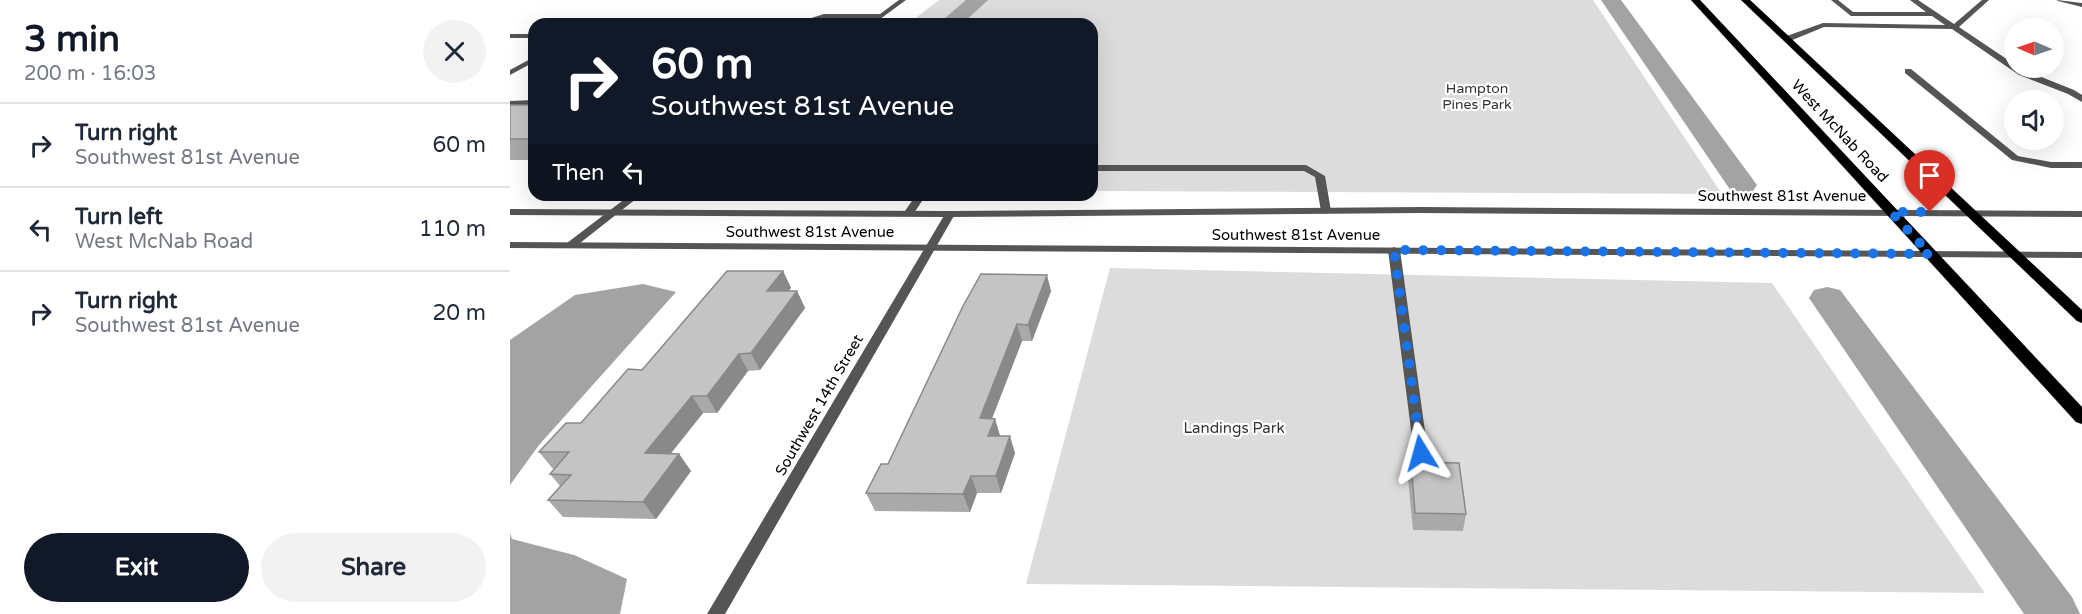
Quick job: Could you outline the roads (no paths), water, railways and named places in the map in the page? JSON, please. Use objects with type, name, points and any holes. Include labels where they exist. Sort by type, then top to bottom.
[{"type":"main road","name":"West McNab Road","points":[[1695,0],[2082,418]]},
{"type":"main road","name":"West McNab Road","points":[[1745,0],[2082,318]]},
{"type":"street","points":[[878,18],[903,0]]},
{"type":"street","points":[[1834,0],[1851,14],[1936,14]]},
{"type":"street","points":[[1913,0],[2022,73],[2071,92],[2082,99]]},
{"type":"street","points":[[1786,39],[1823,25],[1955,27],[1986,0]]},
{"type":"street","points":[[2060,0],[2082,5]]},
{"type":"street","points":[[816,18],[841,15],[881,16]]},
{"type":"street","points":[[510,41],[514,36]]},
{"type":"street","points":[[510,73],[528,62]]},
{"type":"street","points":[[1908,71],[2015,158],[2051,165],[2082,165]]},
{"type":"street","points":[[2071,92],[2082,92]]},
{"type":"street","points":[[510,104],[528,104]]},
{"type":"street","points":[[1098,168],[1306,168],[1320,176],[1326,211]]},
{"type":"street","points":[[571,245],[628,201]]},
{"type":"street","points":[[908,214],[917,201]]},
{"type":"street","name":"Southwest 81st Avenue","points":[[510,212],[950,214],[1326,211],[2082,214]]},
{"type":"street","name":"Southwest 14th Street","points":[[716,614],[950,214]]},
{"type":"street","name":"Southwest 81st Avenue","points":[[510,245],[2082,255]]},
{"type":"street","points":[[1394,250],[1421,453]]},
{"type":"waterway","points":[[956,18],[978,0]]},
{"type":"waterway","points":[[1611,0],[1742,185]]},
{"type":"waterway","points":[[1827,298],[2054,614]]},
{"type":"park label","name":"Hampton Pines Park","points":[[1477,96]]},
{"type":"park label","name":"Landings Park","points":[[1234,428]]}]
